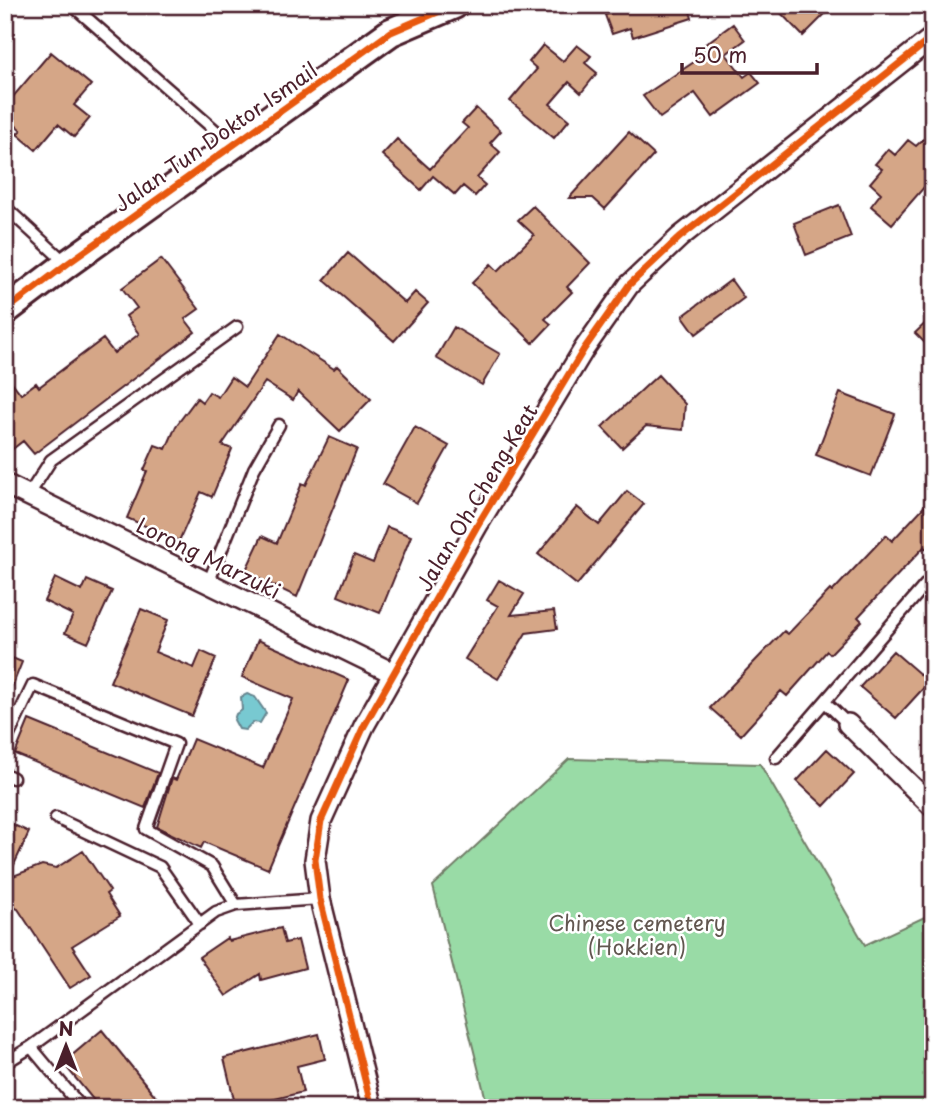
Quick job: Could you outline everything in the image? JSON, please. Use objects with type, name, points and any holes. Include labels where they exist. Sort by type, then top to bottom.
[{"type":"street","name":"Jalan Tun Doktor Ismail","points":[[5,311],[66,264],[391,32],[454,5]]},
{"type":"street","name":"Jalan Oh Cheng Keat","points":[[372,1108],[320,900],[315,860],[321,821],[331,792],[393,673],[577,360],[629,285],[680,237],[933,37]]},
{"type":"street","name":"Lorong Marzuki","points":[[5,484],[209,581],[393,673]]},
{"type":"street","points":[[848,724],[933,807]]},
{"type":"lane","points":[[72,5],[232,145]]},
{"type":"lane","points":[[5,207],[66,264]]},
{"type":"lane","points":[[28,496],[51,460],[237,327]]},
{"type":"lane","points":[[209,581],[254,468],[279,425]]},
{"type":"lane","points":[[776,758],[933,576]]},
{"type":"lane","points":[[5,744],[33,685],[176,744],[146,829],[212,866],[236,905]]},
{"type":"lane","points":[[825,702],[848,724]]},
{"type":"lane","points":[[56,818],[160,867],[200,924]]},
{"type":"lane","points":[[5,1063],[31,1047],[216,912],[236,905],[320,900]]},
{"type":"lane","points":[[31,1047],[82,1108]]},
{"type":"green space","name":"Chinese cemetery (Hokkien)","points":[[569,759],[760,764],[865,945],[933,913],[933,1108],[488,1108],[433,886]]},
{"type":"water","points":[[247,694],[255,697],[266,713],[260,723],[253,722],[245,730],[239,729],[234,720],[236,714],[242,710],[241,697]]},
{"type":"building","points":[[622,5],[688,5],[692,18],[633,37],[630,28],[612,34],[605,15],[624,9]]},
{"type":"building","points":[[773,5],[834,5],[803,36]]},
{"type":"building","points":[[733,24],[745,40],[726,54],[744,77],[751,72],[760,83],[713,117],[695,93],[660,118],[643,96],[697,60],[693,53]]},
{"type":"building","points":[[543,45],[563,61],[577,45],[591,56],[585,63],[597,73],[581,93],[569,82],[550,104],[569,120],[554,138],[510,101],[537,69],[529,62]]},
{"type":"building","points":[[51,52],[91,85],[74,105],[90,118],[74,137],[58,124],[36,150],[17,134],[21,130],[5,116],[5,106]]},
{"type":"building","points":[[476,108],[501,131],[490,143],[500,152],[477,178],[485,185],[475,196],[463,186],[455,195],[433,176],[421,190],[382,155],[397,139],[430,169],[468,128],[462,123]]},
{"type":"building","points":[[933,130],[933,177],[892,224],[871,206],[881,193],[870,183],[882,169],[875,164],[888,149],[895,155],[908,140],[916,146]]},
{"type":"building","points":[[629,132],[654,155],[605,209],[593,198],[569,198]]},
{"type":"building","points":[[839,205],[851,237],[806,255],[794,223]]},
{"type":"building","points":[[533,206],[590,263],[567,287],[572,292],[545,319],[551,324],[533,343],[472,283],[491,264],[498,271],[534,235],[518,220]]},
{"type":"building","points":[[348,253],[405,303],[415,292],[428,303],[394,341],[324,280]]},
{"type":"building","points":[[161,259],[199,309],[185,319],[195,332],[34,454],[23,441],[5,455],[5,373],[21,394],[36,383],[39,387],[103,339],[114,353],[139,334],[126,316],[137,308],[122,288]]},
{"type":"building","points":[[731,280],[744,298],[696,334],[683,316]]},
{"type":"building","points":[[933,316],[933,351],[915,333]]},
{"type":"building","points":[[454,327],[500,354],[482,385],[436,358]]},
{"type":"building","points":[[280,334],[334,369],[337,366],[371,399],[340,431],[298,391],[293,400],[265,382],[222,445],[232,449],[212,497],[201,492],[179,541],[127,518],[155,445],[166,449],[176,426],[197,398],[202,402],[209,392],[218,397],[231,377],[245,387]]},
{"type":"building","points":[[658,375],[685,404],[683,430],[646,426],[622,448],[602,427]]},
{"type":"building","points":[[840,393],[895,414],[871,476],[816,455]]},
{"type":"building","points":[[415,427],[449,446],[417,503],[383,484]]},
{"type":"building","points":[[329,437],[357,449],[297,597],[245,572],[262,536],[277,543],[302,483],[306,485]]},
{"type":"building","points":[[627,491],[644,504],[577,585],[538,554],[577,507],[599,525]]},
{"type":"building","points":[[933,497],[933,555],[924,547],[858,617],[862,621],[830,654],[827,651],[787,696],[781,691],[741,735],[710,708],[784,631],[788,634],[886,535],[892,541]]},
{"type":"building","points":[[387,527],[411,536],[380,613],[338,596],[354,555],[373,563]]},
{"type":"building","points":[[55,578],[82,591],[87,580],[112,591],[88,643],[65,633],[73,615],[44,601]]},
{"type":"building","points":[[499,580],[524,594],[511,615],[554,611],[557,629],[526,633],[498,679],[465,659],[498,606],[487,600]]},
{"type":"building","points":[[141,609],[168,620],[155,652],[194,668],[201,651],[216,658],[192,716],[110,682]]},
{"type":"building","points":[[258,640],[349,680],[268,869],[204,842],[201,848],[157,827],[172,778],[176,780],[193,739],[263,768],[293,699],[242,677]]},
{"type":"building","points":[[893,651],[929,682],[896,718],[860,687]]},
{"type":"building","points":[[5,655],[22,662],[6,702],[5,702]]},
{"type":"building","points":[[29,720],[158,773],[145,808],[15,754]]},
{"type":"building","points":[[827,749],[854,774],[824,806],[797,781]]},
{"type":"building","points":[[5,821],[29,832],[8,878],[42,865],[56,868],[83,851],[110,891],[106,894],[120,916],[72,946],[91,975],[70,988],[18,909],[5,903]]},
{"type":"building","points":[[281,928],[285,943],[298,940],[305,968],[261,980],[260,974],[226,996],[199,957],[227,938],[229,941]]},
{"type":"building","points":[[102,1030],[165,1108],[100,1108],[63,1063]]},
{"type":"building","points":[[319,1034],[325,1059],[297,1066],[303,1092],[263,1102],[264,1108],[236,1108],[224,1058]]},
{"type":"cycle path","points":[[5,311],[391,32],[454,5]]},
{"type":"cycle path","points":[[372,1108],[320,899],[315,860],[321,821],[364,726],[477,526],[584,349],[629,285],[680,237],[933,37]]}]
